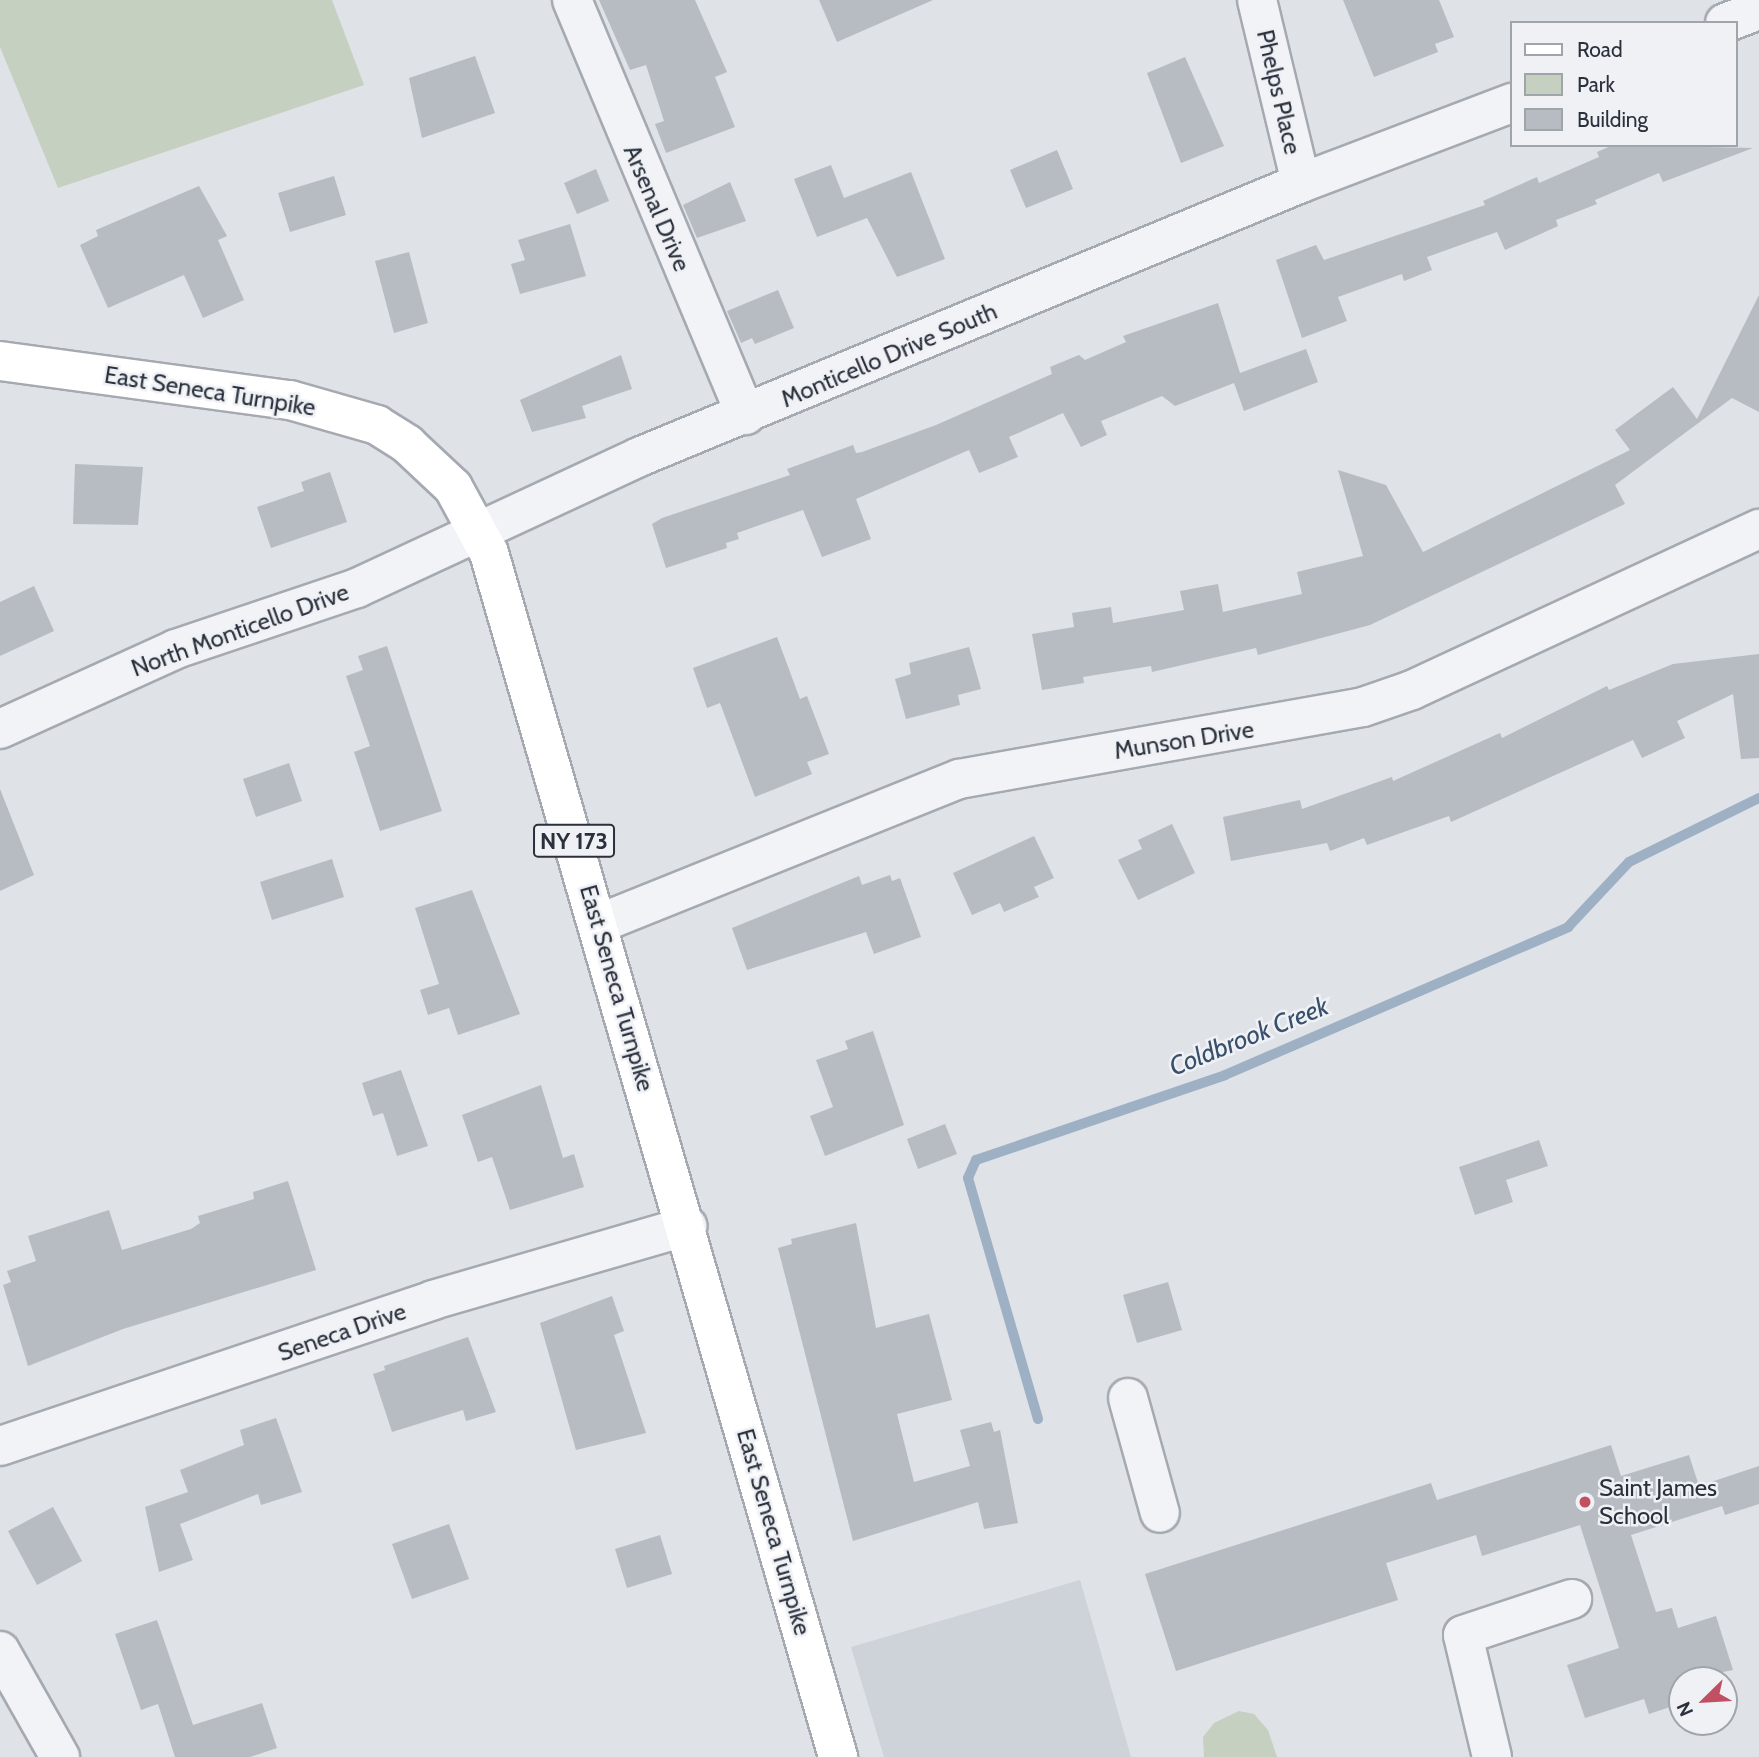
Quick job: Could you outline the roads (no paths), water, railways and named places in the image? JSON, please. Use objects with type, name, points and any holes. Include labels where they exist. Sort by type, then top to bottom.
[{"type":"main road","name":"East Seneca Turnpike","points":[[0,361],[290,400],[377,425],[407,444],[453,487],[480,532],[687,1226],[838,1757]]},
{"type":"street","name":"Arsenal Drive","points":[[572,0],[746,415]]},
{"type":"street","name":"Phelps Place","points":[[1257,0],[1301,183]]},
{"type":"street","points":[[1730,21],[1759,10]]},
{"type":"street","name":"Monticello Drive South","points":[[480,532],[639,457],[746,415],[1301,183],[1510,104]]},
{"type":"street","name":"Munson Drive","points":[[598,924],[959,779],[1363,708],[1412,690],[1759,529]]},
{"type":"street","name":"North Monticello Drive","points":[[0,729],[176,649],[357,588],[480,532]]},
{"type":"street","name":"Seneca Drive","points":[[0,1446],[433,1300],[687,1226]]},
{"type":"street","points":[[1128,1398],[1160,1513]]},
{"type":"street","points":[[1492,1757],[1463,1634],[1572,1599]]},
{"type":"street","points":[[0,1651],[60,1757]]},
{"type":"waterway","name":"Coldbrook Creek","points":[[1038,1419],[968,1178],[976,1160],[1225,1075],[1568,927],[1629,862],[1759,798]]},
{"type":"place","name":"Saint James School","points":[[1585,1502]]}]
